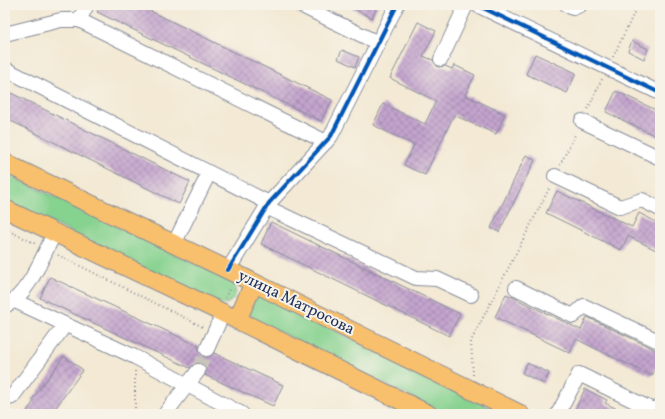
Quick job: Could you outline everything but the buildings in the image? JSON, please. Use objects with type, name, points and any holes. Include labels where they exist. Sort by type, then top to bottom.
[{"type":"main road","name":"улица Матросова","points":[[5,163],[228,270],[520,414]]},
{"type":"main road","points":[[5,209],[230,316],[428,414]]},
{"type":"main road","points":[[230,316],[254,283]]},
{"type":"street","points":[[79,20],[86,5]]},
{"type":"street","points":[[300,5],[378,43]]},
{"type":"street","points":[[228,270],[267,205],[331,136],[397,5]]},
{"type":"street","points":[[441,59],[466,5]]},
{"type":"street","points":[[477,5],[498,10],[608,68],[660,93]]},
{"type":"street","points":[[567,5],[573,8],[580,5]]},
{"type":"street","points":[[5,34],[61,20],[79,20],[326,142]]},
{"type":"street","points":[[5,69],[210,173],[267,205],[416,278],[437,279],[471,295]]},
{"type":"street","points":[[582,121],[660,158]]},
{"type":"street","points":[[174,244],[210,173]]},
{"type":"street","points":[[555,176],[620,207],[642,200],[660,209]]},
{"type":"street","points":[[55,232],[28,283],[10,304],[65,325],[135,357],[242,414]]},
{"type":"street","points":[[516,288],[573,316],[584,306],[656,340],[660,338]]},
{"type":"street","points":[[207,350],[215,332],[230,316]]},
{"type":"street","points":[[5,399],[12,397],[65,325]]},
{"type":"street","points":[[165,414],[198,371]]},
{"type":"street","points":[[558,414],[579,374],[657,412],[660,406]]},
{"type":"path","points":[[474,390],[471,341],[555,176],[638,5]]},
{"type":"path","points":[[5,229],[46,249]]},
{"type":"path","points":[[68,260],[215,332]]},
{"type":"path","points":[[135,357],[135,414]]},
{"type":"green space","points":[[5,173],[233,282],[236,290],[235,296],[230,302],[222,305],[5,201]]},
{"type":"green space","points":[[262,294],[503,414],[445,414],[252,318],[249,311],[255,297]]},
{"type":"tunnel","points":[[198,371],[207,349]]},
{"type":"cycle path","points":[[228,270],[269,203],[331,136],[397,5]]},
{"type":"cycle path","points":[[477,5],[660,93]]}]
